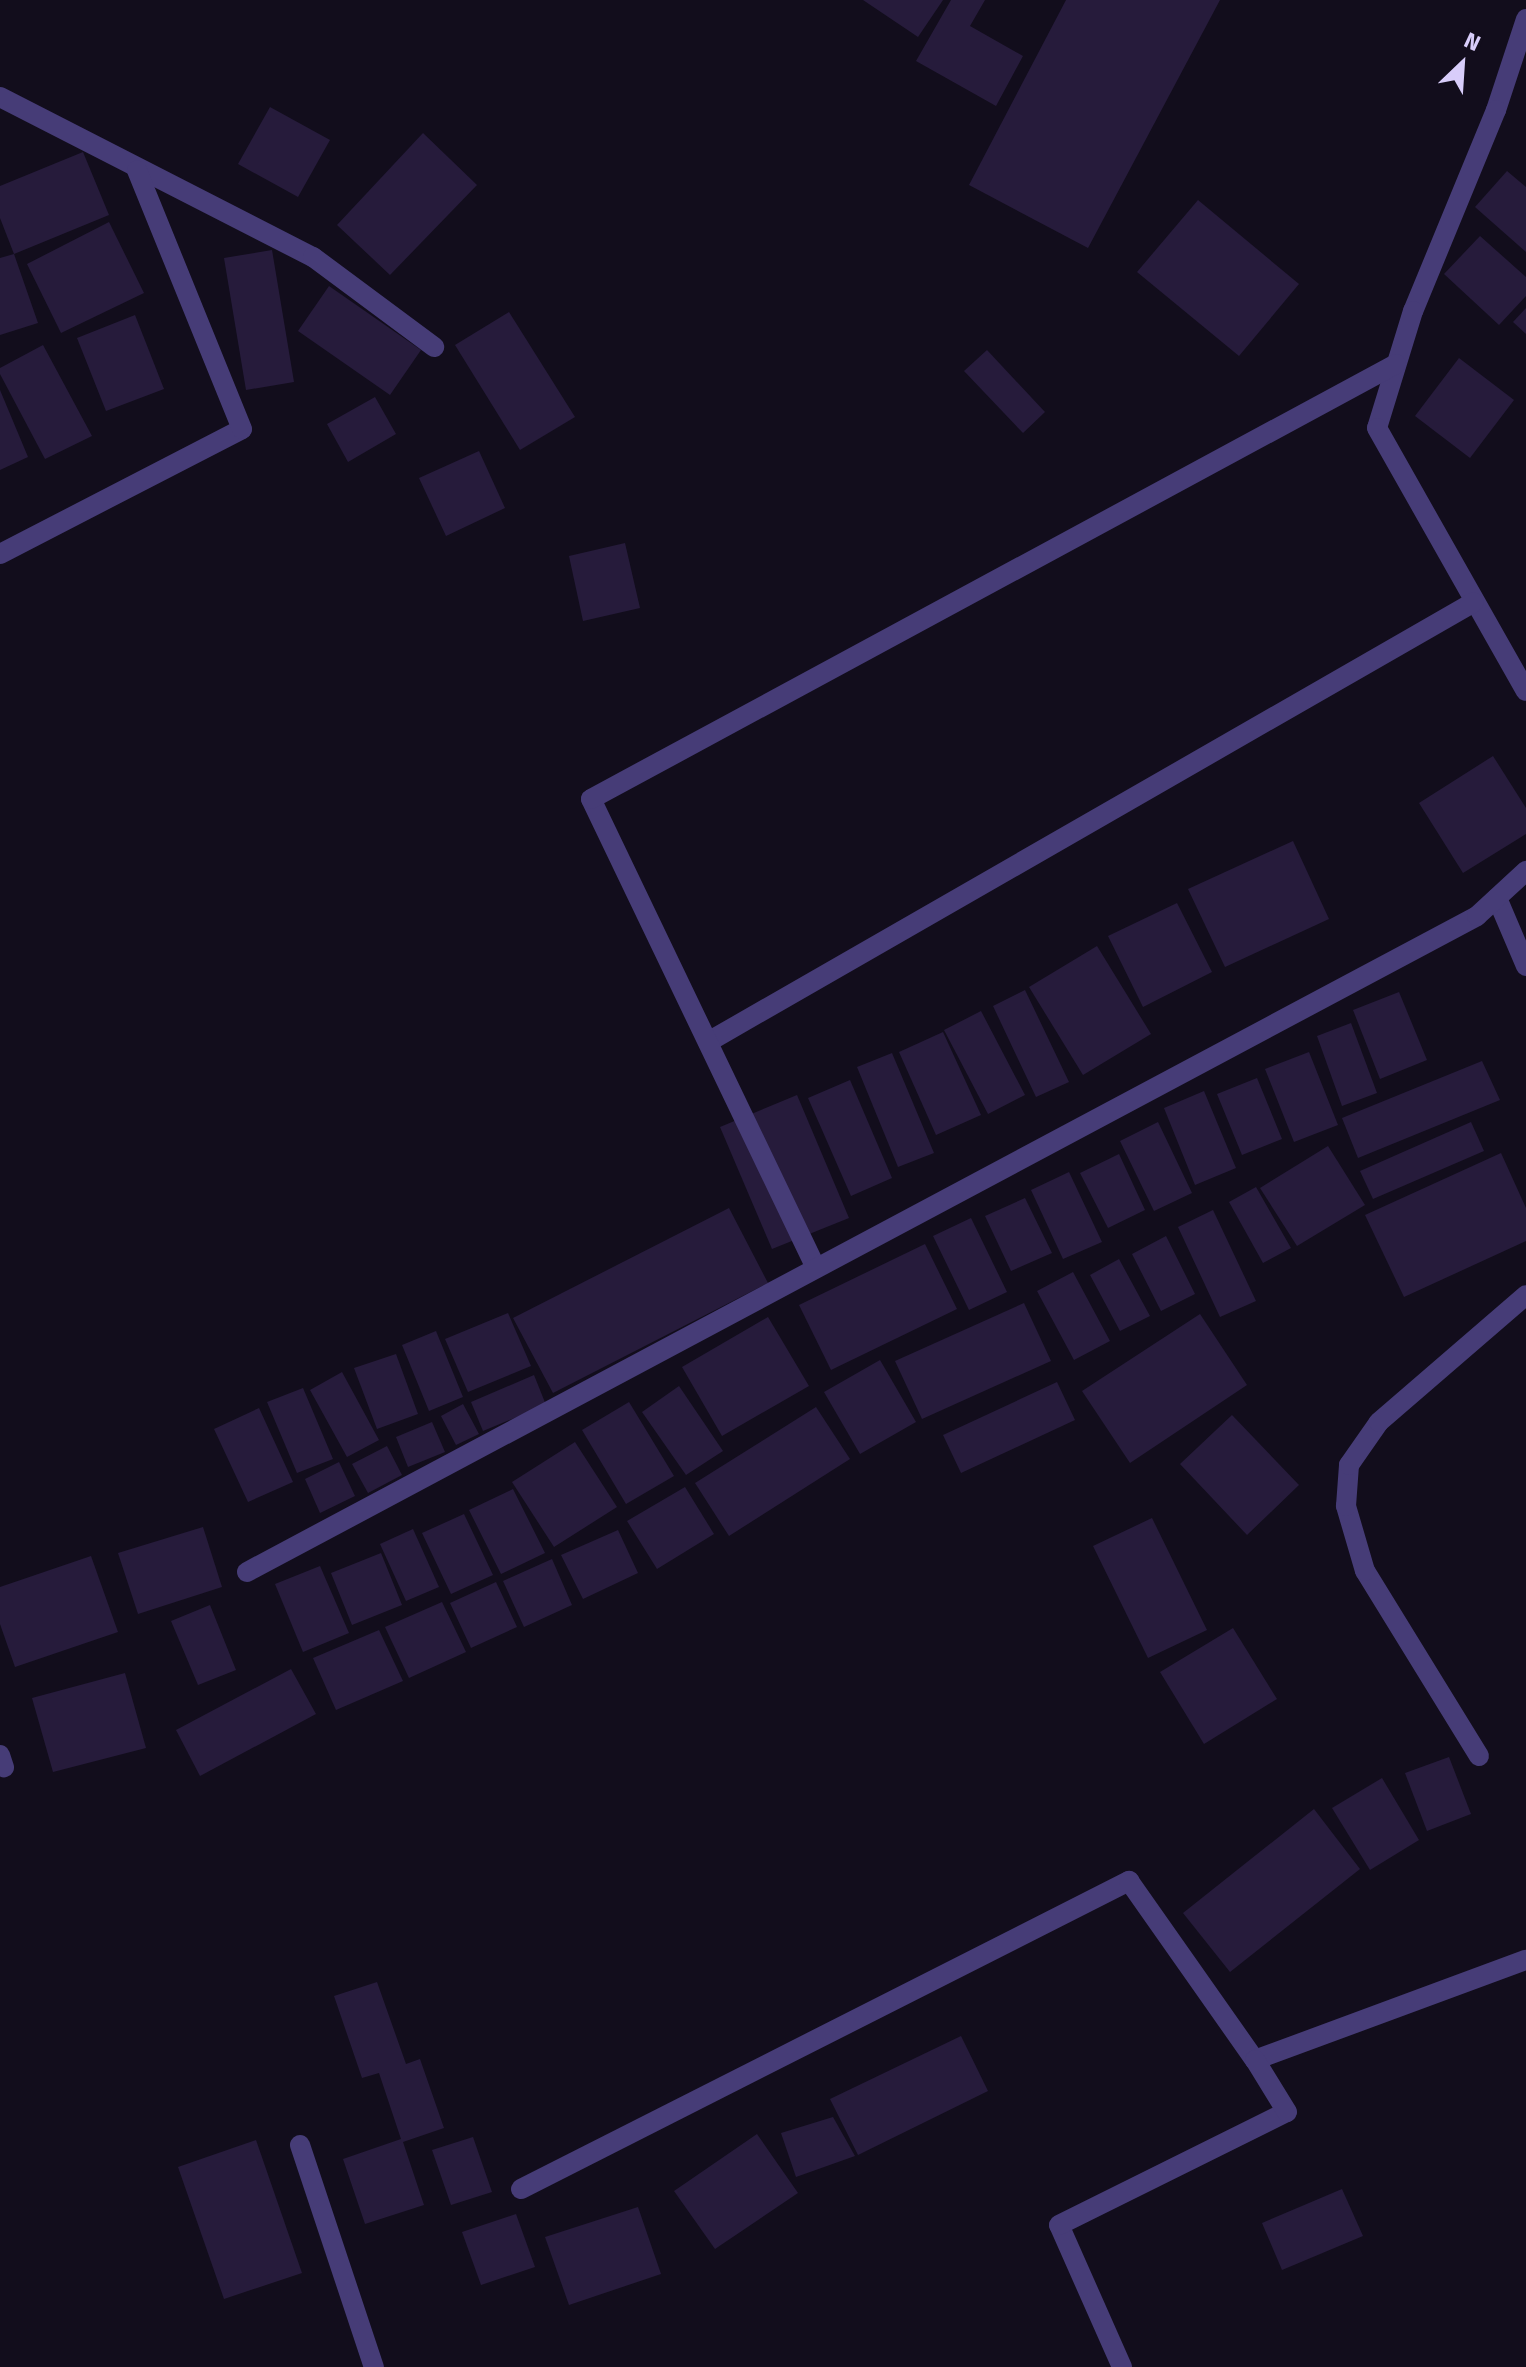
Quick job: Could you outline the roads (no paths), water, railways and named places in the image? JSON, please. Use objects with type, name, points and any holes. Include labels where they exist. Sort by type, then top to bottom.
[{"type":"street","points":[[1526,19],[1396,364],[1377,428],[1526,691]]},
{"type":"street","points":[[0,97],[137,170],[313,257],[434,347]]},
{"type":"street","points":[[0,554],[242,429],[137,170]]},
{"type":"street","points":[[816,1268],[591,799],[1396,364]]},
{"type":"street","points":[[708,1042],[1474,602]]},
{"type":"street","points":[[247,1572],[1477,916],[1526,871]]},
{"type":"street","points":[[1497,898],[1526,966]]},
{"type":"street","points":[[1479,1756],[1365,1571],[1346,1506],[1349,1465],[1379,1422],[1526,1295]]},
{"type":"street","points":[[521,2189],[1129,1881],[1255,2060],[1287,2112],[1059,2225],[1122,2367]]},
{"type":"street","points":[[1255,2060],[1526,1960]]},
{"type":"street","points":[[300,2145],[374,2367]]}]
